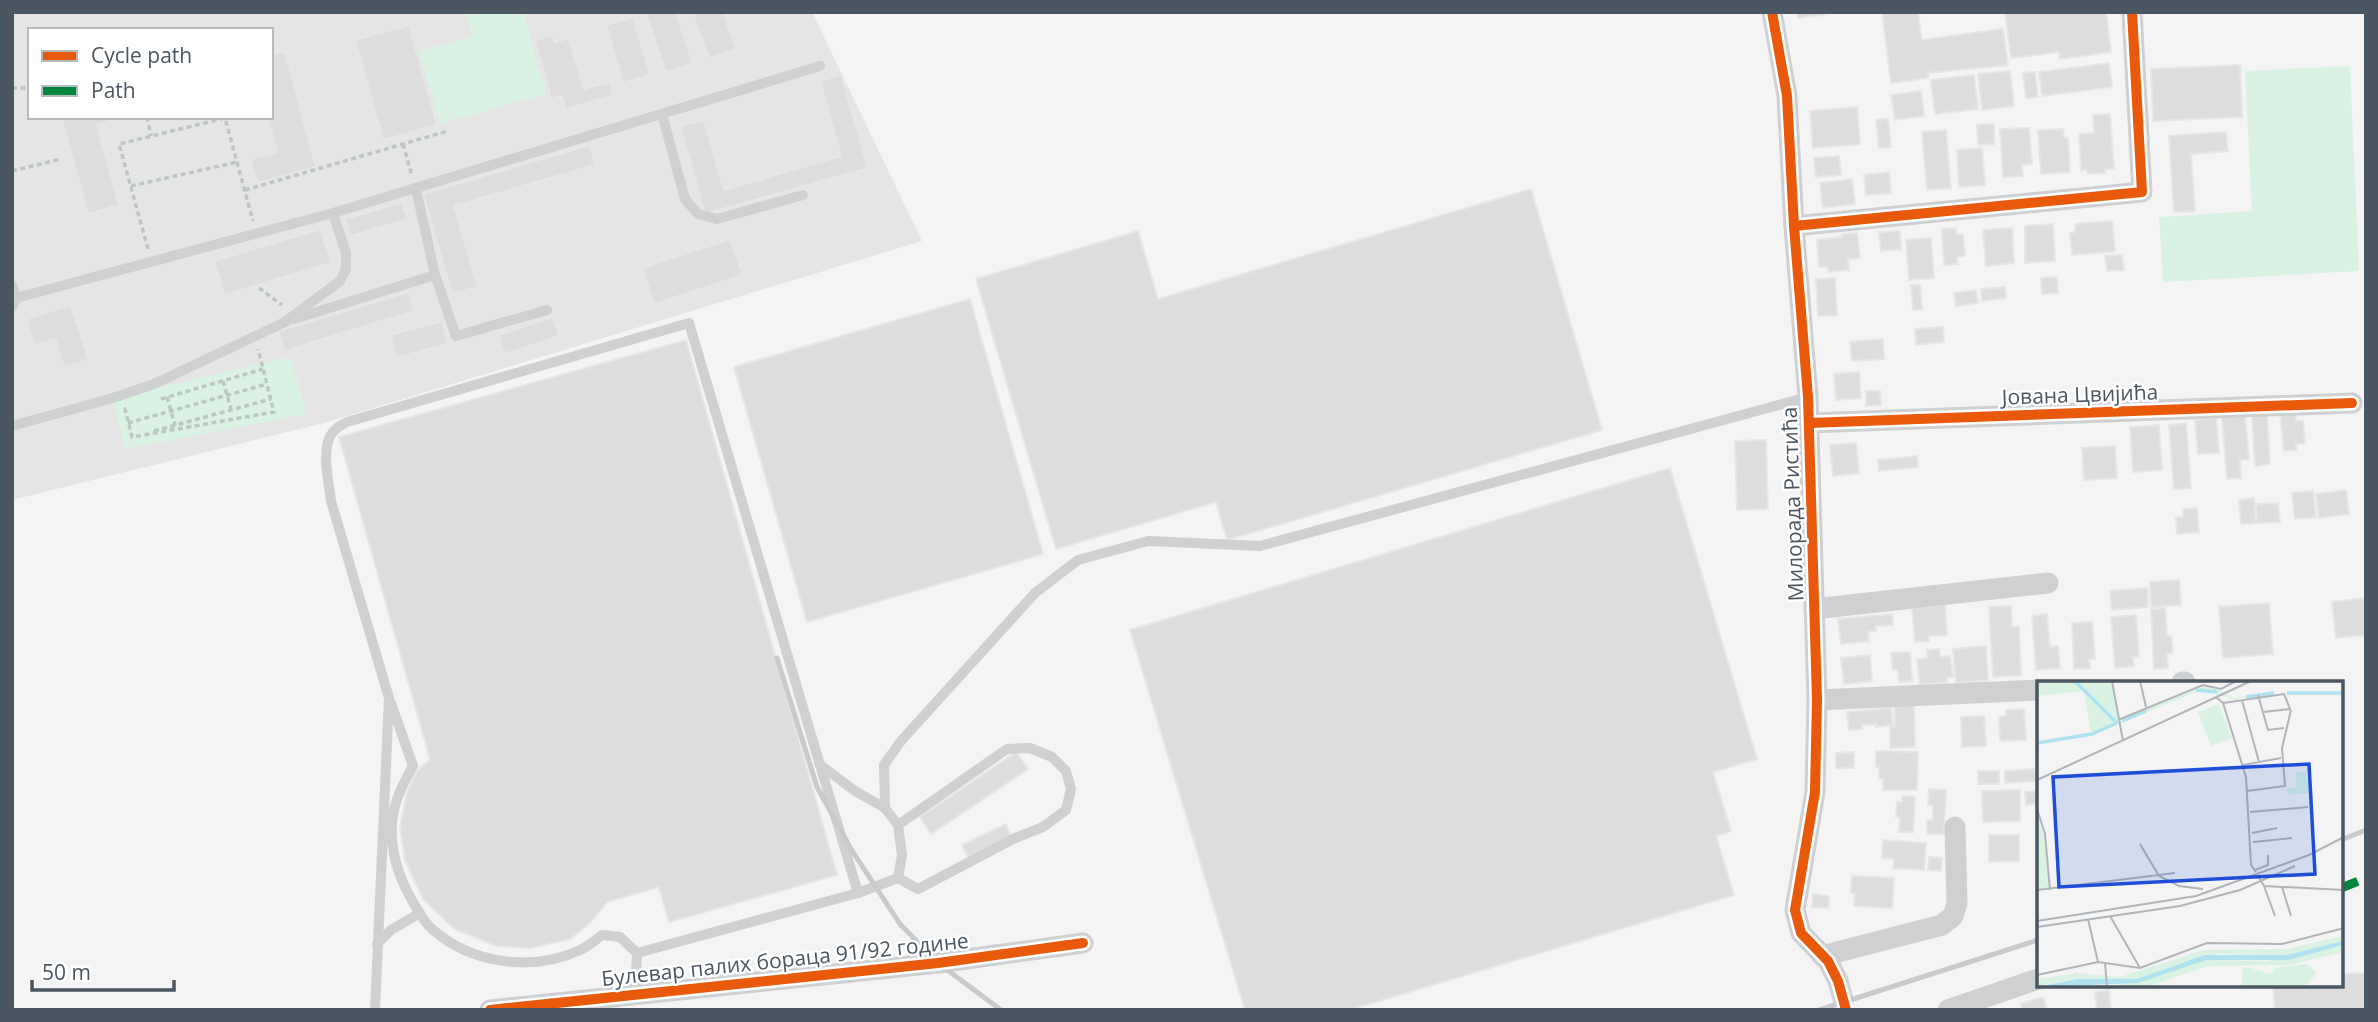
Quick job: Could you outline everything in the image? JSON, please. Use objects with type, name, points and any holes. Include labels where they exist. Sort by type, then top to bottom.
[{"type":"street","name":"Милорада Ристића","points":[[1772,12],[1787,96],[1808,397],[1817,700],[1815,792],[1795,910],[1801,933],[1828,961],[1838,981]]},
{"type":"street","points":[[1794,226],[2141,192],[2132,12]]},
{"type":"street","name":"Јована Цвијића","points":[[1809,423],[2352,403]]},
{"type":"street","points":[[1814,610],[2048,583]]},
{"type":"street","points":[[1817,700],[2037,690]]},
{"type":"street","points":[[1822,956],[1941,925],[1953,916],[1957,903],[1955,827]]},
{"type":"street","name":"Булевар палих бораца 91/92 године","points":[[490,1010],[938,963],[1083,943]]},
{"type":"street","points":[[1948,1010],[2037,980]]},
{"type":"lane","points":[[12,285],[14,302],[416,189],[820,66]]},
{"type":"lane","points":[[662,114],[685,199],[698,214],[717,219],[803,195]]},
{"type":"lane","points":[[416,189],[435,275],[456,336],[547,310]]},
{"type":"lane","points":[[285,322],[340,281],[346,269],[346,253],[333,213]]},
{"type":"lane","points":[[12,426],[154,384],[285,322],[435,275]]},
{"type":"lane","points":[[635,994],[637,953],[620,937],[602,935],[582,950],[562,957],[511,963],[482,957],[454,945],[431,928],[400,875],[392,841],[393,815],[401,789],[413,766],[389,698],[331,501],[327,444],[332,432],[347,422],[689,323],[858,893]]},
{"type":"lane","points":[[885,808],[884,765],[901,741],[1035,593],[1078,560],[1148,541],[1260,546],[1808,397]]},
{"type":"lane","points":[[374,1010],[389,698]]},
{"type":"lane","points":[[637,953],[858,893],[898,878],[918,889],[1015,838],[1043,827],[1066,810],[1071,789],[1066,771],[1052,757],[1030,748],[1007,749],[898,825]]},
{"type":"lane","points":[[819,764],[855,791],[885,808],[898,825],[902,855],[898,878]]},
{"type":"lane","points":[[377,944],[391,930],[420,913]]},
{"type":"path","points":[[147,119],[151,136]]},
{"type":"path","points":[[151,262],[119,145],[221,119]]},
{"type":"path","points":[[225,119],[257,234]]},
{"type":"path","points":[[245,190],[448,131]]},
{"type":"path","points":[[402,144],[416,189]]},
{"type":"path","points":[[12,171],[61,159]]},
{"type":"path","points":[[131,186],[237,162]]},
{"type":"path","points":[[259,288],[295,315]]},
{"type":"path","points":[[132,437],[274,412],[254,336]]},
{"type":"path","points":[[157,400],[263,369]]},
{"type":"path","points":[[223,381],[232,410]]},
{"type":"path","points":[[128,423],[267,384]]},
{"type":"path","points":[[167,397],[175,425]]},
{"type":"path","points":[[132,437],[271,398]]},
{"type":"path","points":[[132,437],[125,409],[135,406]]},
{"type":"shaded area","points":[[12,12],[812,12],[922,241],[324,423],[12,500]]},
{"type":"green space","points":[[466,12],[523,12],[546,94],[440,124],[419,51],[472,37]]},
{"type":"green space","points":[[2350,66],[2359,271],[2163,282],[2159,217],[2252,211],[2245,71]]},
{"type":"green space","points":[[291,357],[306,414],[125,449],[113,398]]},
{"type":"building","points":[[676,12],[693,63],[666,72],[646,14]]},
{"type":"building","points":[[692,12],[723,12],[736,49],[709,59]]},
{"type":"building","points":[[1797,12],[1823,12],[1824,15],[1798,18]]},
{"type":"building","points":[[1882,12],[1918,12],[1922,40],[2003,29],[2008,65],[1928,73],[1928,78],[1891,83]]},
{"type":"building","points":[[2005,12],[2106,12],[2111,52],[2060,59],[2059,52],[2011,58]]},
{"type":"building","points":[[633,17],[650,75],[623,83],[606,25]]},
{"type":"building","points":[[409,25],[437,125],[383,140],[355,40]]},
{"type":"building","points":[[553,35],[555,42],[569,38],[584,89],[610,82],[614,95],[566,109],[562,96],[551,99],[535,40]]},
{"type":"building","points":[[285,51],[316,167],[257,183],[250,159],[277,152],[268,119],[273,119],[273,54]]},
{"type":"building","points":[[2109,63],[2112,87],[2042,96],[2039,72]]},
{"type":"building","points":[[2240,65],[2242,117],[2153,121],[2151,69]]},
{"type":"building","points":[[2010,71],[2014,106],[1982,110],[1978,74]]},
{"type":"building","points":[[2035,72],[2038,97],[2026,98],[2023,73]]},
{"type":"building","points":[[841,74],[868,168],[705,214],[680,126],[704,120],[724,190],[841,156],[820,81]]},
{"type":"building","points":[[1974,75],[1978,109],[1935,114],[1931,80]]},
{"type":"building","points":[[1921,91],[1924,116],[1895,120],[1891,95]]},
{"type":"building","points":[[1857,107],[1860,144],[1813,148],[1810,111]]},
{"type":"building","points":[[2110,114],[2114,169],[2105,169],[2105,173],[2088,174],[2087,170],[2081,170],[2079,134],[2094,133],[2093,115]]},
{"type":"building","points":[[62,119],[116,119],[97,125],[119,205],[88,214]]},
{"type":"building","points":[[1888,119],[1891,147],[1879,148],[1876,120]]},
{"type":"building","points":[[1994,124],[1994,144],[1978,145],[1977,125]]},
{"type":"building","points":[[2029,128],[2032,164],[2022,165],[2023,176],[2003,177],[2000,129]]},
{"type":"building","points":[[2063,129],[2064,138],[2068,138],[2070,172],[2041,174],[2038,130]]},
{"type":"building","points":[[1946,130],[1951,188],[1927,190],[1922,132]]},
{"type":"building","points":[[2226,132],[2228,151],[2191,154],[2195,211],[2174,212],[2169,136]]},
{"type":"building","points":[[590,145],[595,165],[454,206],[478,287],[452,294],[423,194]]},
{"type":"building","points":[[1982,148],[1985,185],[1959,187],[1957,150]]},
{"type":"building","points":[[1839,156],[1841,175],[1816,177],[1814,158]]},
{"type":"building","points":[[1889,172],[1891,193],[1866,195],[1864,175]]},
{"type":"building","points":[[1852,179],[1855,204],[1823,208],[1820,183]]},
{"type":"building","points":[[1531,189],[1602,430],[1227,540],[1216,502],[1056,549],[976,279],[1138,231],[1158,299]]},
{"type":"building","points":[[402,202],[408,219],[350,236],[345,219]]},
{"type":"building","points":[[2112,221],[2115,251],[2072,255],[2070,233],[2075,232],[2075,224]]},
{"type":"building","points":[[2053,224],[2055,261],[2025,263],[2025,226]]},
{"type":"building","points":[[1956,228],[1956,234],[1963,234],[1965,256],[1957,257],[1958,264],[1944,265],[1942,229]]},
{"type":"building","points":[[2012,228],[2014,263],[1986,266],[1983,230]]},
{"type":"building","points":[[321,229],[331,263],[224,295],[214,261]]},
{"type":"building","points":[[1900,231],[1901,249],[1881,251],[1879,232]]},
{"type":"building","points":[[1857,233],[1860,258],[1848,259],[1849,270],[1828,272],[1828,267],[1819,267],[1817,240]]},
{"type":"building","points":[[1931,238],[1934,278],[1909,280],[1906,240]]},
{"type":"building","points":[[730,239],[743,275],[654,304],[642,268]]},
{"type":"building","points":[[2122,255],[2124,270],[2107,271],[2105,256]]},
{"type":"building","points":[[2057,277],[2058,293],[2042,294],[2041,278]]},
{"type":"building","points":[[1835,278],[1837,315],[1818,316],[1816,279]]},
{"type":"building","points":[[1911,285],[1920,285],[1922,310],[1913,310]]},
{"type":"building","points":[[2005,287],[2006,298],[1982,301],[1981,289]]},
{"type":"building","points":[[1976,290],[1978,303],[1956,306],[1954,293]]},
{"type":"building","points":[[409,292],[414,311],[284,351],[278,331]]},
{"type":"building","points":[[970,299],[1043,554],[807,622],[734,367]]},
{"type":"building","points":[[71,305],[89,360],[64,367],[55,339],[34,345],[26,319]]},
{"type":"building","points":[[553,317],[559,336],[504,354],[498,335]]},
{"type":"building","points":[[442,321],[448,344],[396,358],[390,335]]},
{"type":"building","points":[[1943,327],[1944,342],[1916,345],[1915,329]]},
{"type":"building","points":[[1883,339],[1884,359],[1852,361],[1850,342]]},
{"type":"building","points":[[686,340],[837,875],[669,922],[659,887],[607,902],[590,923],[570,939],[531,948],[496,946],[454,929],[423,899],[405,860],[400,827],[407,793],[416,772],[430,759],[339,437]]},
{"type":"building","points":[[1859,372],[1861,398],[1836,400],[1834,374]]},
{"type":"building","points":[[1866,391],[1880,391],[1881,405],[1866,406]]},
{"type":"building","points":[[2295,412],[2296,421],[2303,421],[2305,443],[2296,444],[2296,450],[2284,451],[2280,413]]},
{"type":"building","points":[[2267,414],[2270,464],[2255,466],[2252,415]]},
{"type":"building","points":[[2245,415],[2249,459],[2240,460],[2241,478],[2227,479],[2222,417]]},
{"type":"building","points":[[2216,418],[2219,453],[2198,454],[2195,420]]},
{"type":"building","points":[[2186,423],[2191,488],[2174,489],[2169,425]]},
{"type":"building","points":[[2159,425],[2162,470],[2133,472],[2130,427]]},
{"type":"building","points":[[1766,440],[1768,509],[1737,510],[1735,441]]},
{"type":"building","points":[[1856,443],[1859,473],[1833,476],[1830,445]]},
{"type":"building","points":[[2115,446],[2117,478],[2084,480],[2082,448]]},
{"type":"building","points":[[1917,456],[1918,467],[1879,471],[1878,460]]},
{"type":"building","points":[[1670,468],[1757,759],[1713,772],[1731,831],[1716,836],[1734,895],[1349,1010],[1245,1010],[1130,630]]},
{"type":"building","points":[[2346,490],[2349,514],[2319,518],[2316,494]]},
{"type":"building","points":[[2313,491],[2316,517],[2295,519],[2292,493]]},
{"type":"building","points":[[2254,498],[2256,523],[2241,524],[2239,500]]},
{"type":"building","points":[[2278,503],[2280,522],[2257,523],[2256,504]]},
{"type":"building","points":[[2197,508],[2199,532],[2177,534],[2176,517],[2183,517],[2183,509]]},
{"type":"building","points":[[2179,580],[2181,605],[2151,607],[2150,582]]},
{"type":"building","points":[[2147,588],[2148,607],[2112,610],[2110,591]]},
{"type":"building","points":[[2366,598],[2366,635],[2336,638],[2332,602]]},
{"type":"building","points":[[2269,603],[2273,654],[2223,658],[2219,607]]},
{"type":"building","points":[[1945,605],[1947,635],[1929,636],[1929,641],[1915,642],[1912,608]]},
{"type":"building","points":[[2011,606],[2012,627],[2019,626],[2021,675],[1993,677],[1989,607]]},
{"type":"building","points":[[2165,608],[2167,636],[2171,636],[2173,653],[2167,654],[2168,668],[2154,669],[2151,609]]},
{"type":"building","points":[[1892,614],[1893,625],[1876,626],[1876,631],[1868,632],[1869,641],[1841,644],[1838,619]]},
{"type":"building","points":[[2047,614],[2050,647],[2058,646],[2060,668],[2036,670],[2032,616]]},
{"type":"building","points":[[2136,615],[2139,657],[2133,657],[2134,666],[2115,668],[2111,617]]},
{"type":"building","points":[[2092,622],[2095,659],[2089,659],[2090,668],[2074,669],[2072,623]]},
{"type":"building","points":[[1986,646],[1988,680],[1956,683],[1953,649]]},
{"type":"building","points":[[1939,649],[1940,657],[1950,656],[1953,677],[1947,678],[1947,682],[1920,685],[1917,659],[1928,658],[1927,650]]},
{"type":"building","points":[[1910,652],[1912,681],[1899,682],[1898,670],[1893,670],[1891,653]]},
{"type":"building","points":[[1870,655],[1872,681],[1844,684],[1841,658]]},
{"type":"building","points":[[1894,704],[1914,704],[1915,747],[1890,748],[1890,727],[1895,727]]},
{"type":"building","points":[[1891,708],[1893,725],[1862,725],[1862,729],[1849,730],[1847,712]]},
{"type":"building","points":[[2024,709],[2026,740],[2000,741],[1999,717],[2006,716],[2006,710]]},
{"type":"building","points":[[1984,716],[1986,746],[1962,747],[1961,717]]},
{"type":"building","points":[[1876,751],[1918,752],[1917,790],[1883,790],[1883,779],[1879,779],[1879,767],[1876,767]]},
{"type":"building","points":[[1016,752],[1028,769],[931,834],[920,817]]},
{"type":"building","points":[[1854,752],[1854,768],[1836,768],[1836,753]]},
{"type":"building","points":[[2035,769],[2036,781],[2005,783],[2005,771]]},
{"type":"building","points":[[1978,771],[1999,771],[1999,784],[1978,784]]},
{"type":"building","points":[[1929,789],[1946,790],[1944,834],[1927,834],[1927,820],[1933,820],[1933,805],[1928,805]]},
{"type":"building","points":[[2020,790],[2020,821],[1983,822],[1982,791]]},
{"type":"building","points":[[2037,791],[2037,804],[2026,805],[2025,792]]},
{"type":"building","points":[[1902,796],[1915,797],[1913,832],[1899,832],[1897,802],[1902,802]]},
{"type":"building","points":[[1006,824],[1011,837],[968,857],[962,845]]},
{"type":"building","points":[[1989,835],[2019,835],[2019,861],[1989,862]]},
{"type":"building","points":[[1883,840],[1926,843],[1924,870],[1893,868],[1894,859],[1882,858]]},
{"type":"building","points":[[1929,857],[1942,858],[1941,871],[1928,870]]},
{"type":"building","points":[[1852,876],[1894,878],[1892,908],[1854,906],[1855,893],[1851,893]]},
{"type":"building","points":[[1813,894],[1829,896],[1828,908],[1812,907]]},
{"type":"building","points":[[2366,973],[2366,1010],[2275,1010],[2273,987],[2343,987],[2343,974]]},
{"type":"building","points":[[2109,990],[2111,1010],[2097,1010],[2095,992]]},
{"type":"building","points":[[2043,997],[2047,1010],[2022,1010],[2021,1004]]},
{"type":"tunnel","points":[[1838,981],[1846,1010]]},
{"type":"railway","points":[[777,658],[817,787],[851,849],[900,924],[938,963],[1001,1010]]},
{"type":"railway","points":[[2343,839],[2366,830]]},
{"type":"railway","points":[[1819,1010],[2037,940]]},
{"type":"marked path","points":[[2343,887],[2366,878]]},
{"type":"cycle path","points":[[1772,12],[1787,96],[1808,397],[1817,700],[1815,792],[1795,910],[1801,933],[1828,961],[1838,981],[1846,1010]]},
{"type":"cycle path","points":[[1794,226],[2142,192],[2132,12]]},
{"type":"cycle path","points":[[1809,423],[2352,403]]},
{"type":"cycle path","points":[[490,1010],[938,963],[1083,943]]}]
